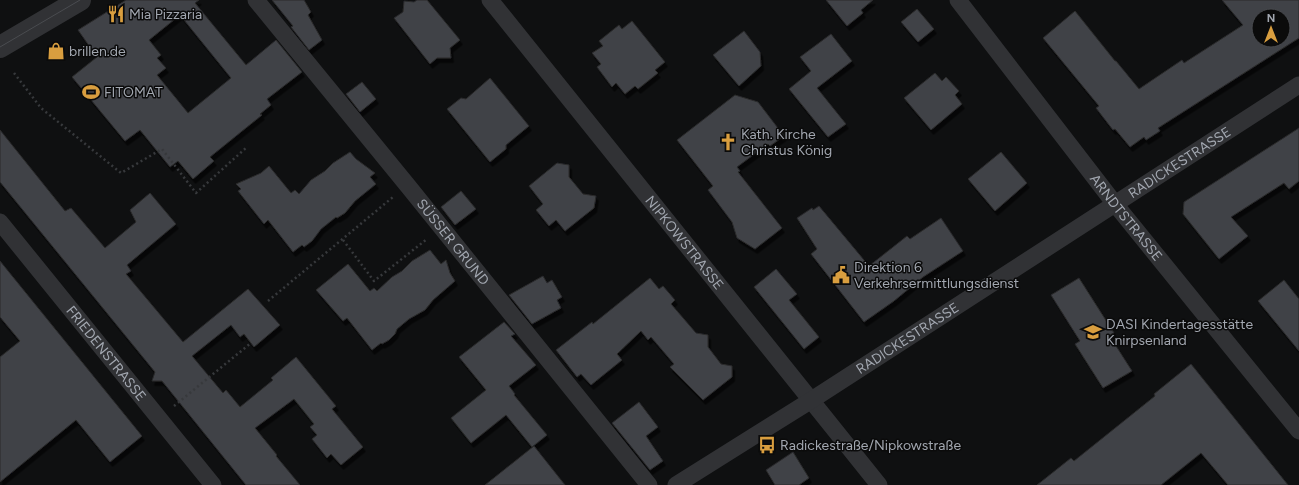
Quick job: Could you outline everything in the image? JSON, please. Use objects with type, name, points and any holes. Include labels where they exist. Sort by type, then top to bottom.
[{"type":"street","points":[[0,47],[80,0]]},
{"type":"street","name":"SÜSSER GRUND","points":[[256,0],[649,485]]},
{"type":"street","name":"NIPKOWSTRASSE","points":[[490,0],[810,401],[879,485]]},
{"type":"street","name":"ARNDTSTRASSE","points":[[958,0],[1115,204],[1299,431]]},
{"type":"street","name":"RADICKESTRASSE","points":[[676,485],[810,401],[1299,85]]},
{"type":"street","name":"FRIEDENSTRASSE","points":[[0,222],[213,485]]},
{"type":"path","points":[[14,73],[41,108],[121,173],[162,149],[196,193],[247,147]]},
{"type":"path","points":[[268,301],[408,186]]},
{"type":"path","points":[[343,240],[374,281],[441,227]]},
{"type":"path","points":[[173,406],[251,343]]},
{"type":"building","points":[[126,0],[199,0],[195,3],[246,65],[276,40],[302,72],[267,99],[271,105],[260,114],[262,115],[210,157],[214,161],[193,179],[178,161],[170,167],[140,130],[125,141],[72,77],[97,57],[78,30]],"holes":[[[180,15],[231,78],[188,113],[157,75],[166,68],[157,58],[161,55],[149,40]]]},
{"type":"building","points":[[272,0],[304,0],[311,12],[308,15],[322,40],[309,50],[291,27],[293,26]]},
{"type":"building","points":[[417,0],[427,0],[460,40],[450,48],[451,58],[437,58],[430,64],[394,18],[403,12],[404,1],[414,2]]},
{"type":"building","points":[[826,0],[873,0],[861,10],[863,13],[847,26]]},
{"type":"building","points":[[1222,0],[1299,0],[1299,38],[1291,43],[1291,8],[1251,8],[1251,48],[1283,48],[1158,128],[1160,131],[1146,140],[1144,137],[1130,147],[1115,129],[1113,130],[1096,108],[1099,106],[1043,38],[1075,11],[1139,89],[1182,60],[1184,63],[1243,25]]},
{"type":"building","points":[[917,9],[934,29],[918,42],[901,22]]},
{"type":"building","points":[[632,21],[665,62],[655,70],[658,73],[638,89],[635,86],[625,94],[616,83],[612,87],[597,67],[601,64],[592,53],[603,46],[599,41],[619,25],[622,29]]},
{"type":"building","points":[[744,31],[760,52],[761,66],[739,86],[713,55]]},
{"type":"building","points":[[831,34],[852,61],[817,88],[846,124],[828,137],[789,89],[811,71],[800,57]]},
{"type":"building","points":[[935,73],[942,81],[946,77],[959,91],[955,95],[962,104],[931,130],[904,98]]},
{"type":"building","points":[[490,78],[529,126],[506,145],[506,149],[490,162],[447,109],[461,98],[466,99]]},
{"type":"building","points":[[362,82],[376,99],[360,112],[346,94]]},
{"type":"building","name":"Kath. Kirche Christus König","points":[[735,95],[758,102],[784,136],[770,146],[768,144],[737,167],[740,171],[738,172],[782,228],[755,249],[737,238],[732,222],[708,190],[713,186],[677,140]]},
{"type":"building","points":[[1299,128],[1299,181],[1289,189],[1284,183],[1231,217],[1248,236],[1219,259],[1183,214],[1184,202]]},
{"type":"building","points":[[0,130],[65,211],[71,208],[105,248],[136,222],[130,210],[150,193],[176,224],[127,265],[131,271],[126,274],[183,342],[248,289],[280,325],[254,347],[244,334],[240,337],[231,325],[192,356],[223,393],[226,390],[240,407],[273,380],[271,378],[296,357],[336,406],[332,409],[363,447],[341,465],[331,454],[327,458],[312,439],[317,435],[310,427],[314,424],[294,399],[255,428],[300,485],[246,485],[162,381],[152,381],[155,372],[0,182]]},
{"type":"building","points":[[350,152],[356,159],[375,173],[370,177],[376,184],[355,201],[345,213],[337,218],[336,217],[321,229],[312,241],[304,247],[302,245],[293,252],[268,220],[264,224],[238,191],[241,189],[236,184],[261,173],[269,166],[291,193],[295,190],[299,194],[311,180]]},
{"type":"building","points":[[1001,152],[1027,183],[995,211],[968,179]]},
{"type":"building","points":[[557,163],[569,165],[569,177],[583,194],[596,196],[594,208],[565,231],[556,220],[549,226],[536,210],[543,204],[529,186]]},
{"type":"building","points":[[461,191],[476,209],[455,225],[441,207]]},
{"type":"building","points":[[819,206],[869,266],[907,236],[910,239],[941,218],[963,251],[923,277],[894,301],[864,322],[811,254],[817,249],[797,218],[812,208],[813,210]]},
{"type":"building","points":[[430,250],[441,264],[446,260],[450,273],[455,281],[433,300],[425,310],[409,319],[397,329],[395,334],[389,340],[382,344],[381,343],[372,350],[347,318],[343,321],[316,290],[348,264],[370,291],[374,288],[377,291],[412,261]]},
{"type":"building","points":[[0,261],[142,436],[110,462],[76,420],[0,482],[0,357],[20,341],[0,317]]},
{"type":"building","points":[[776,269],[797,294],[789,300],[819,337],[804,349],[754,287]]},
{"type":"building","points":[[543,276],[547,283],[552,280],[562,297],[557,300],[561,308],[532,324],[509,295]]},
{"type":"building","points":[[650,278],[659,289],[663,286],[675,300],[671,304],[696,333],[708,335],[708,347],[721,364],[732,366],[732,377],[703,400],[670,367],[674,364],[651,337],[648,340],[641,331],[617,354],[622,360],[591,385],[581,374],[577,377],[556,350],[592,322],[593,324]]},
{"type":"building","points":[[1079,278],[1114,333],[1109,335],[1132,371],[1103,388],[1075,344],[1080,341],[1051,295]]},
{"type":"building","points":[[1284,280],[1299,299],[1299,351],[1258,301]]},
{"type":"building","points":[[504,322],[515,334],[511,336],[536,365],[509,386],[515,394],[514,395],[547,435],[532,447],[506,415],[471,443],[451,418],[486,390],[459,357]]},
{"type":"building","points":[[1191,364],[1288,485],[1228,485],[1201,453],[1161,485],[1037,485],[1071,458],[1074,461],[1155,396],[1154,394]]},
{"type":"building","points":[[639,402],[658,427],[646,436],[663,461],[650,470],[612,423]]},
{"type":"building","points":[[534,446],[565,485],[485,485]]},
{"type":"building","points":[[793,452],[809,478],[799,485],[775,485],[766,470]]},
{"type":"tram line","points":[[0,47],[80,0]]},
{"type":"place","name":"Mia Pizzaria","points":[[116,14]]},
{"type":"place","name":"brillen.de","points":[[56,51]]},
{"type":"place","name":"FITOMAT","points":[[91,92]]},
{"type":"place","name":"Kath. Kirche Christus König","points":[[728,142]]},
{"type":"place","name":"Direktion 6 Verkehrsermittlungsdienst","points":[[841,275]]},
{"type":"place","name":"DASI Kindertagesstätte Knirpsenland","points":[[1093,332]]},
{"type":"place","name":"Radickestraße/Nipkowstraße","points":[[767,445]]}]
